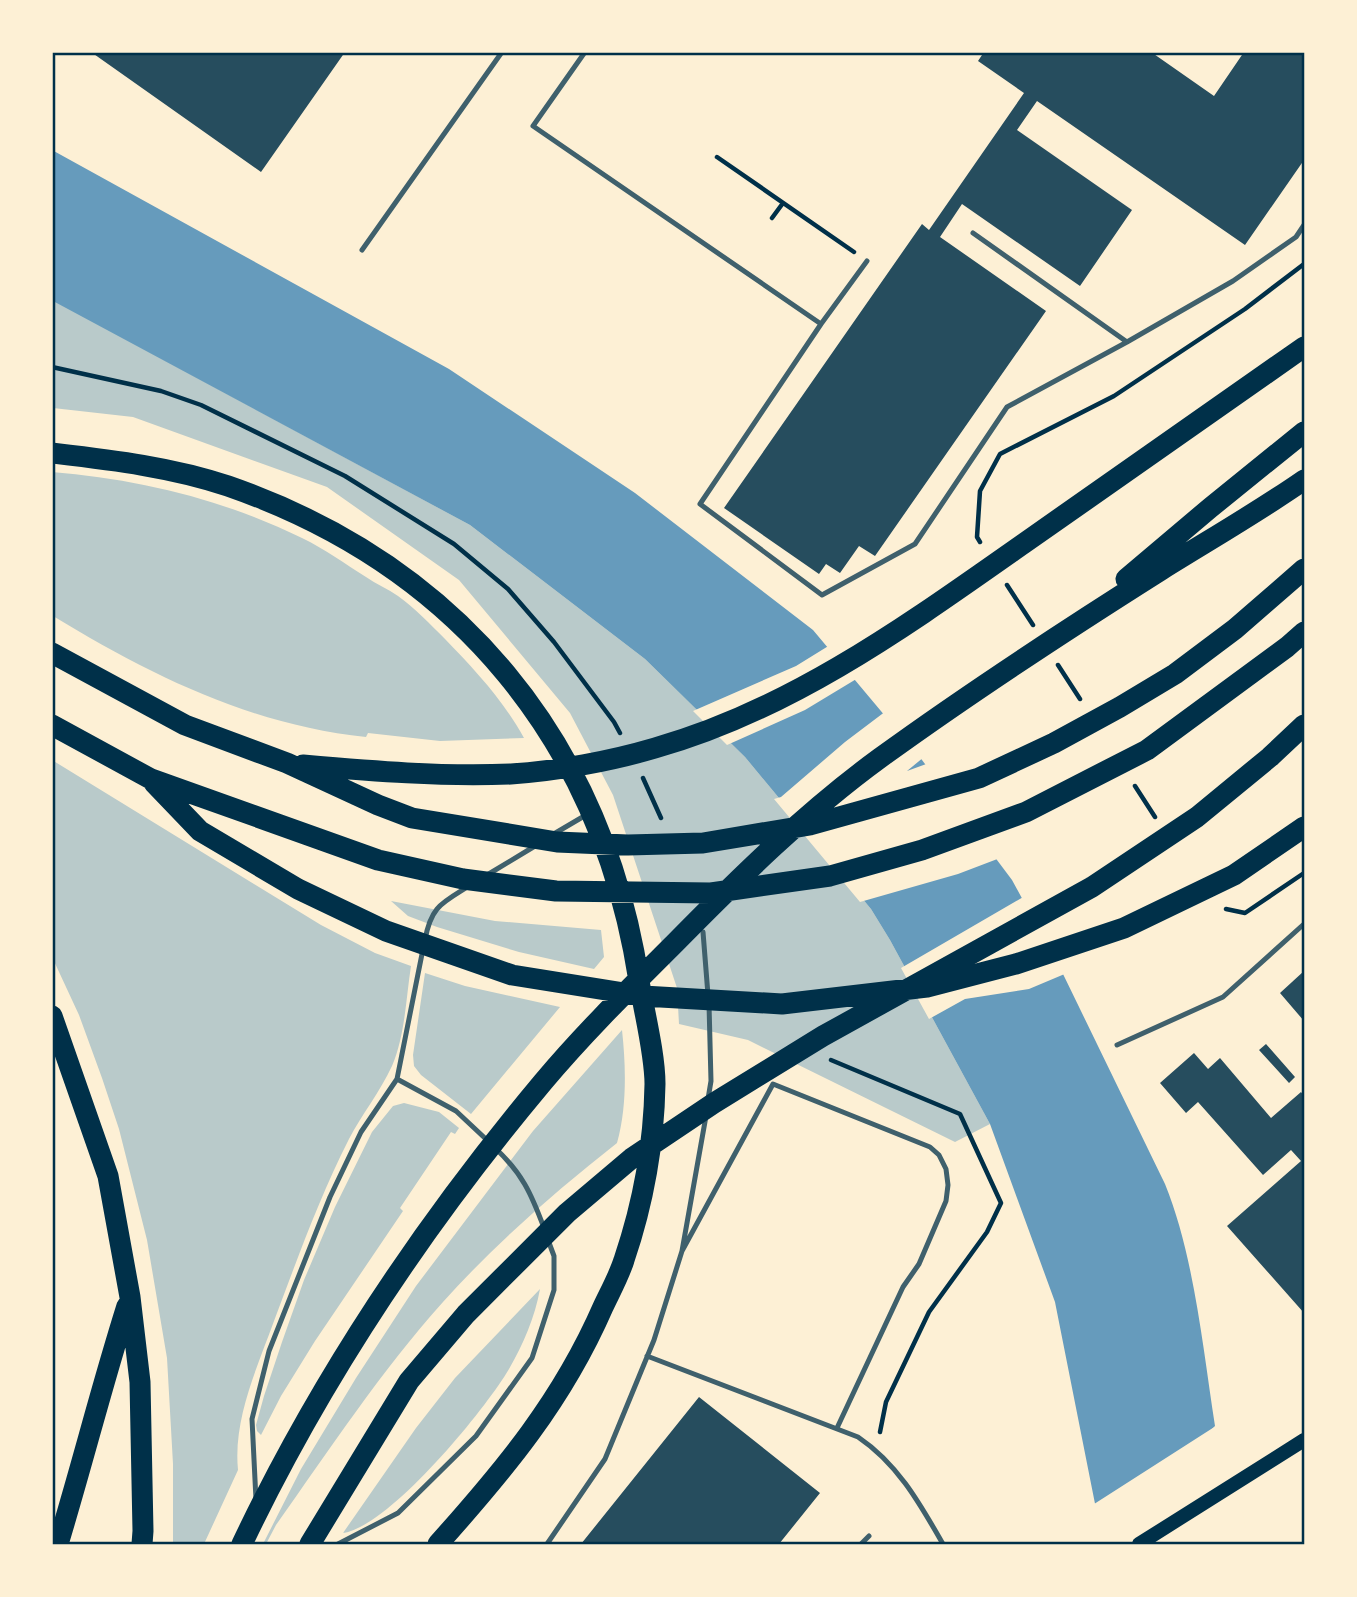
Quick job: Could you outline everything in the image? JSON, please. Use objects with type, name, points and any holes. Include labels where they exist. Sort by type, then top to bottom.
[{"type":"highway","points":[[287,764],[396,771],[513,774],[613,758],[709,732],[812,682],[939,603],[1304,347]]},
{"type":"highway","points":[[1069,628],[1304,432]]},
{"type":"highway","points":[[52,453],[135,463],[224,485],[289,510],[356,546],[390,568],[424,591],[458,621],[508,674],[547,727],[592,811],[632,934],[655,1081],[647,1168],[624,1261],[584,1350],[536,1428],[486,1491],[438,1545]]},
{"type":"highway","points":[[242,1545],[291,1446],[368,1319],[465,1180],[544,1080],[607,1012],[775,845],[877,760],[1069,628],[1304,480]]},
{"type":"highway","points":[[52,653],[185,724],[412,818],[557,842],[628,845],[703,843],[810,825],[979,778],[1054,743],[1175,674],[1235,629],[1304,569]]},
{"type":"highway","points":[[52,725],[151,779],[379,860],[463,879],[556,891],[711,893],[830,876],[922,850],[1026,812],[1146,750],[1287,648],[1304,632]]},
{"type":"highway","points":[[310,1545],[410,1381],[466,1314],[567,1213],[632,1158],[823,1036],[1092,887],[1197,817],[1304,725]]},
{"type":"highway","points":[[151,779],[200,831],[299,889],[386,931],[512,975],[643,996],[782,1004],[927,988],[1016,964],[1124,928],[1234,875],[1304,827]]},
{"type":"highway","points":[[52,1016],[108,1176],[130,1297],[140,1382],[144,1531],[142,1545]]},
{"type":"highway","points":[[58,1545],[130,1297]]},
{"type":"main road","points":[[1139,1545],[1304,1440]]},
{"type":"lane","points":[[362,250],[502,52]]},
{"type":"lane","points":[[585,52],[533,125],[821,324]]},
{"type":"lane","points":[[867,261],[700,503],[822,595],[915,544],[1007,407],[1233,281],[1296,237],[1304,225]]},
{"type":"lane","points":[[973,233],[1127,342]]},
{"type":"lane","points":[[256,1514],[252,1419],[269,1351],[330,1197],[356,1143],[397,1079],[428,926],[437,906],[592,811]]},
{"type":"lane","points":[[1117,1045],[1223,997],[1304,924]]},
{"type":"lane","points":[[547,1545],[605,1459],[647,1356],[682,1251],[711,1081],[711,1031],[703,932]]},
{"type":"lane","points":[[338,1545],[398,1513],[476,1436],[532,1359],[554,1290],[554,1256],[531,1191],[507,1159],[456,1111],[397,1079]]},
{"type":"lane","points":[[682,1251],[773,1084],[930,1147],[939,1156],[946,1169],[946,1201],[919,1264],[903,1287],[836,1428]]},
{"type":"lane","points":[[647,1356],[858,1437],[876,1449],[914,1494],[943,1545]]},
{"type":"lane","points":[[861,1545],[869,1536]]},
{"type":"path","points":[[717,157],[867,261]]},
{"type":"path","points":[[772,218],[783,203]]},
{"type":"path","points":[[52,366],[160,391],[201,405],[345,476],[454,544]]},
{"type":"path","points":[[876,1449],[886,1402],[929,1312],[987,1232],[1001,1203],[960,1114]]},
{"type":"shaded area","points":[[53,300],[470,525],[645,659],[745,757],[871,909],[990,1124],[955,1142],[748,1040],[679,1024],[677,988],[613,795],[570,713],[459,580],[327,487],[133,417],[53,408]]},
{"type":"shaded area","points":[[52,472],[117,480],[181,493],[243,513],[319,547],[398,596],[422,616],[488,686],[524,738],[440,741],[368,733],[366,737],[324,731],[242,709],[203,694],[90,638],[53,616]]},
{"type":"shaded area","points":[[52,760],[321,925],[375,953],[411,966],[402,1030],[392,1066],[349,1139],[309,1229],[248,1394],[239,1432],[238,1470],[204,1544],[173,1544],[173,1464],[167,1358],[147,1240],[119,1129],[102,1078],[79,1015],[53,959]]},
{"type":"shaded area","points":[[391,901],[495,921],[601,930],[604,957],[594,969],[519,952],[408,916]]},
{"type":"shaded area","points":[[425,973],[465,986],[560,1007],[471,1114],[421,1075],[414,1066],[413,1055]]},
{"type":"shaded area","points":[[622,1030],[625,1087],[623,1116],[617,1143],[571,1180],[484,1259],[420,1328],[336,1439],[276,1525],[266,1544],[263,1544],[301,1469],[416,1286],[533,1131]]},
{"type":"shaded area","points":[[404,1103],[439,1112],[459,1128],[455,1134],[451,1132],[400,1208],[403,1211],[315,1341],[261,1435],[256,1425],[264,1396],[304,1280],[335,1207],[372,1132],[393,1106]]},
{"type":"shaded area","points":[[540,1289],[532,1320],[519,1350],[497,1388],[479,1411],[434,1464],[385,1511],[362,1526],[343,1533],[416,1428],[455,1378]]},
{"type":"water","points":[[52,150],[449,369],[635,493],[813,630],[922,760],[1012,880],[1063,974],[1165,1184],[1190,1271],[1215,1426],[1103,1544],[1055,1302],[990,1124],[871,909],[745,757],[645,659],[470,525],[53,301]]},
{"type":"pier","points":[[830,645],[858,678],[805,710],[727,745],[693,711],[796,666]]},
{"type":"pier","points":[[886,711],[924,757],[907,771],[929,763],[1000,858],[958,874],[860,902],[774,799],[781,797]]},
{"type":"pier","points":[[1025,896],[1067,973],[1029,989],[965,999],[929,1019],[901,968]]},
{"type":"pier","points":[[1219,1424],[1250,1543],[1099,1544],[1091,1506]]},
{"type":"building","points":[[91,52],[345,52],[261,172]]},
{"type":"building","points":[[984,52],[1151,52],[1214,96],[1244,52],[1304,52],[1304,160],[1245,245],[1037,101],[1017,130],[1132,210],[1080,286],[962,204],[940,237],[1046,311],[875,556],[859,546],[840,573],[826,564],[819,574],[724,508],[922,224],[929,230],[1024,93],[978,61]]},
{"type":"building","points":[[1304,971],[1304,1021],[1280,993]]},
{"type":"building","points":[[1266,1044],[1295,1077],[1289,1083],[1259,1050]]},
{"type":"building","points":[[1194,1053],[1208,1069],[1220,1058],[1271,1118],[1301,1092],[1304,1096],[1304,1313],[1227,1226],[1301,1161],[1291,1150],[1263,1175],[1198,1102],[1186,1113],[1160,1083]]},
{"type":"building","points":[[699,1397],[820,1493],[779,1544],[581,1544]]}]
